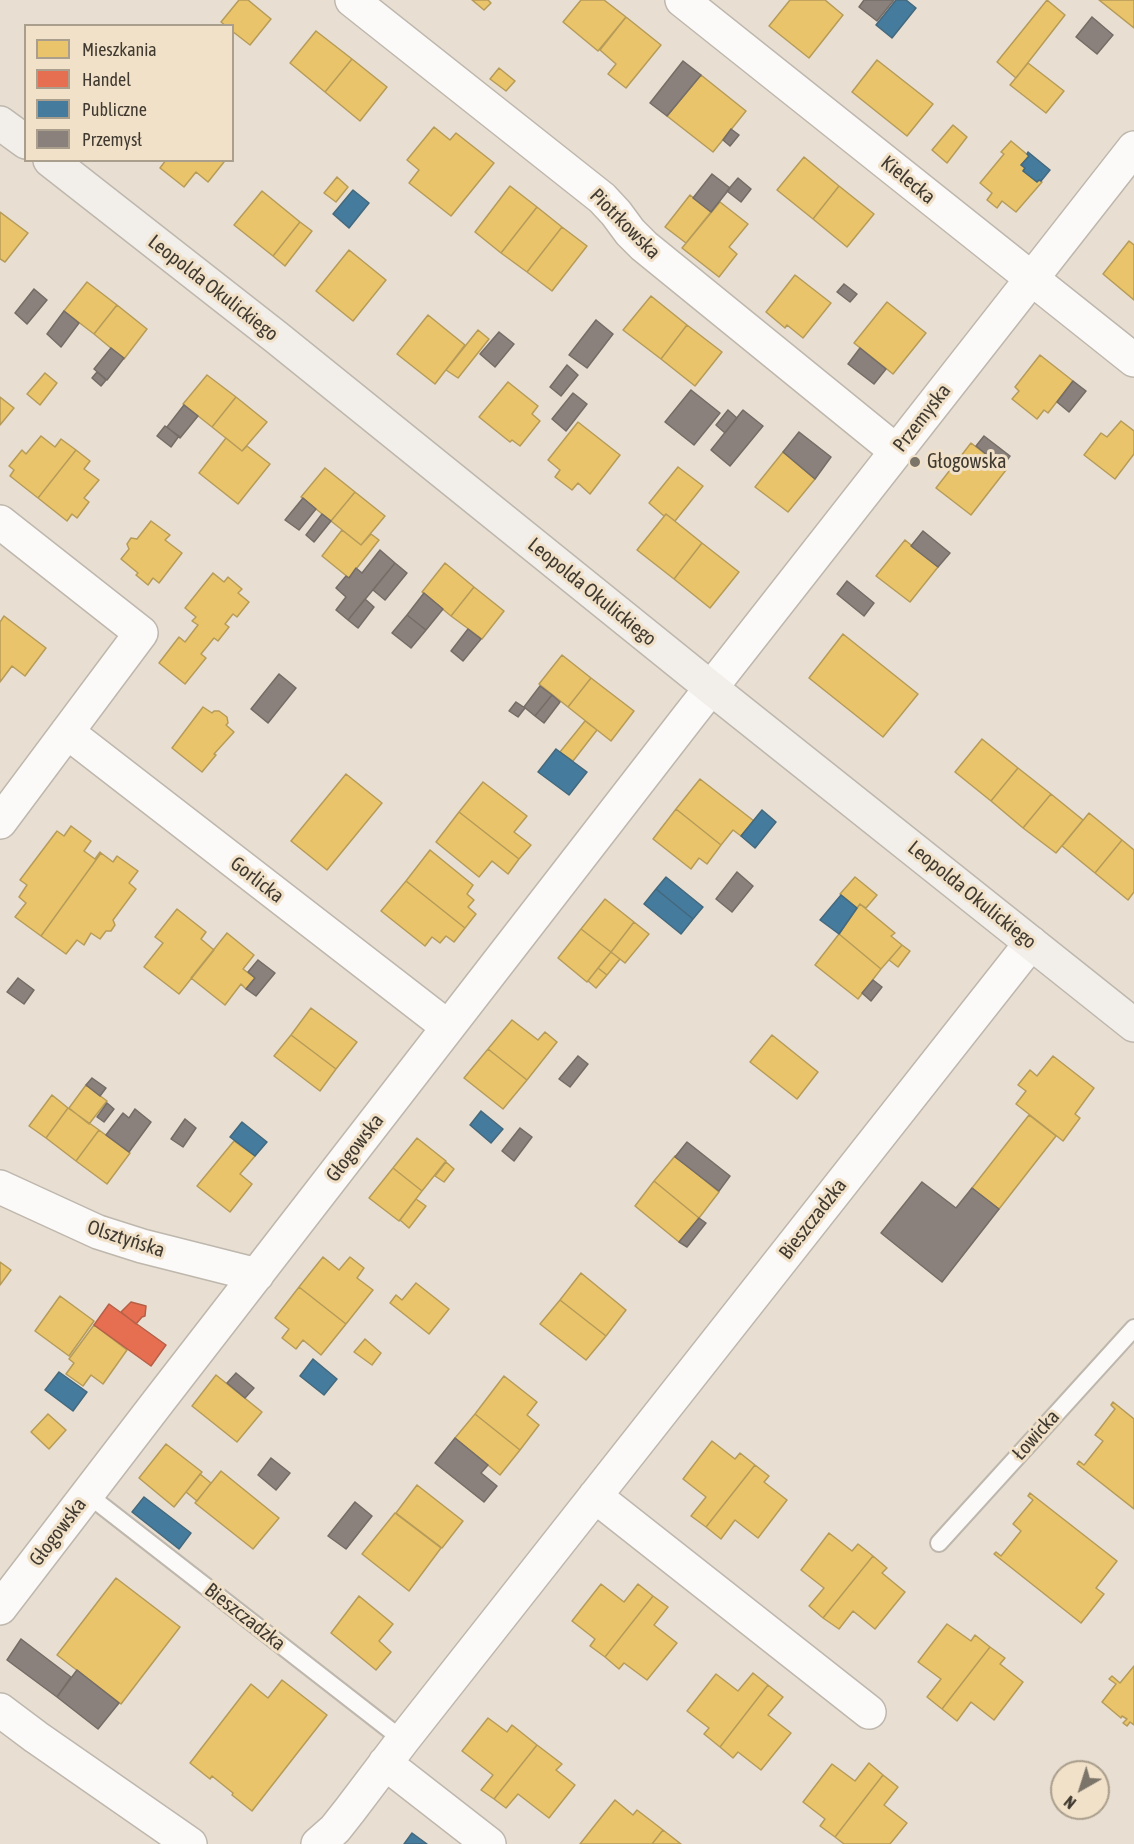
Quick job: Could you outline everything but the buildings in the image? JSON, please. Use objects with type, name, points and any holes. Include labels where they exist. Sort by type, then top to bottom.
[{"type":"street","name":"Piotrkowska","points":[[352,0],[602,198],[644,246],[896,451]]},
{"type":"street","name":"Kielecka","points":[[682,0],[1134,360]]},
{"type":"street","points":[[0,123],[24,141]]},
{"type":"street","name":"Przemyska","points":[[711,688],[1134,148]]},
{"type":"street","name":"Leopolda Okulickiego","points":[[53,162],[276,338],[1134,1025]]},
{"type":"street","points":[[0,522],[141,633],[0,822]]},
{"type":"street","name":"Głogowska","points":[[0,1608],[711,688]]},
{"type":"street","name":"Gorlicka","points":[[67,732],[448,1027]]},
{"type":"street","name":"Bieszczadzka","points":[[318,1844],[335,1829],[1031,943]]},
{"type":"street","name":"Olsztyńska","points":[[0,1186],[98,1232],[142,1246],[257,1275]]},
{"type":"street","points":[[595,1496],[869,1712]]},
{"type":"street","points":[[0,1710],[190,1844]]},
{"type":"street","name":"Bieszczadzka","points":[[394,1751],[489,1844]]},
{"type":"lane","name":"Łowicka","points":[[939,1542],[1134,1328]]},
{"type":"lane","name":"Bieszczadzka","points":[[87,1494],[394,1751]]},
{"type":"place","name":"Głogowska","points":[[915,462]]}]
